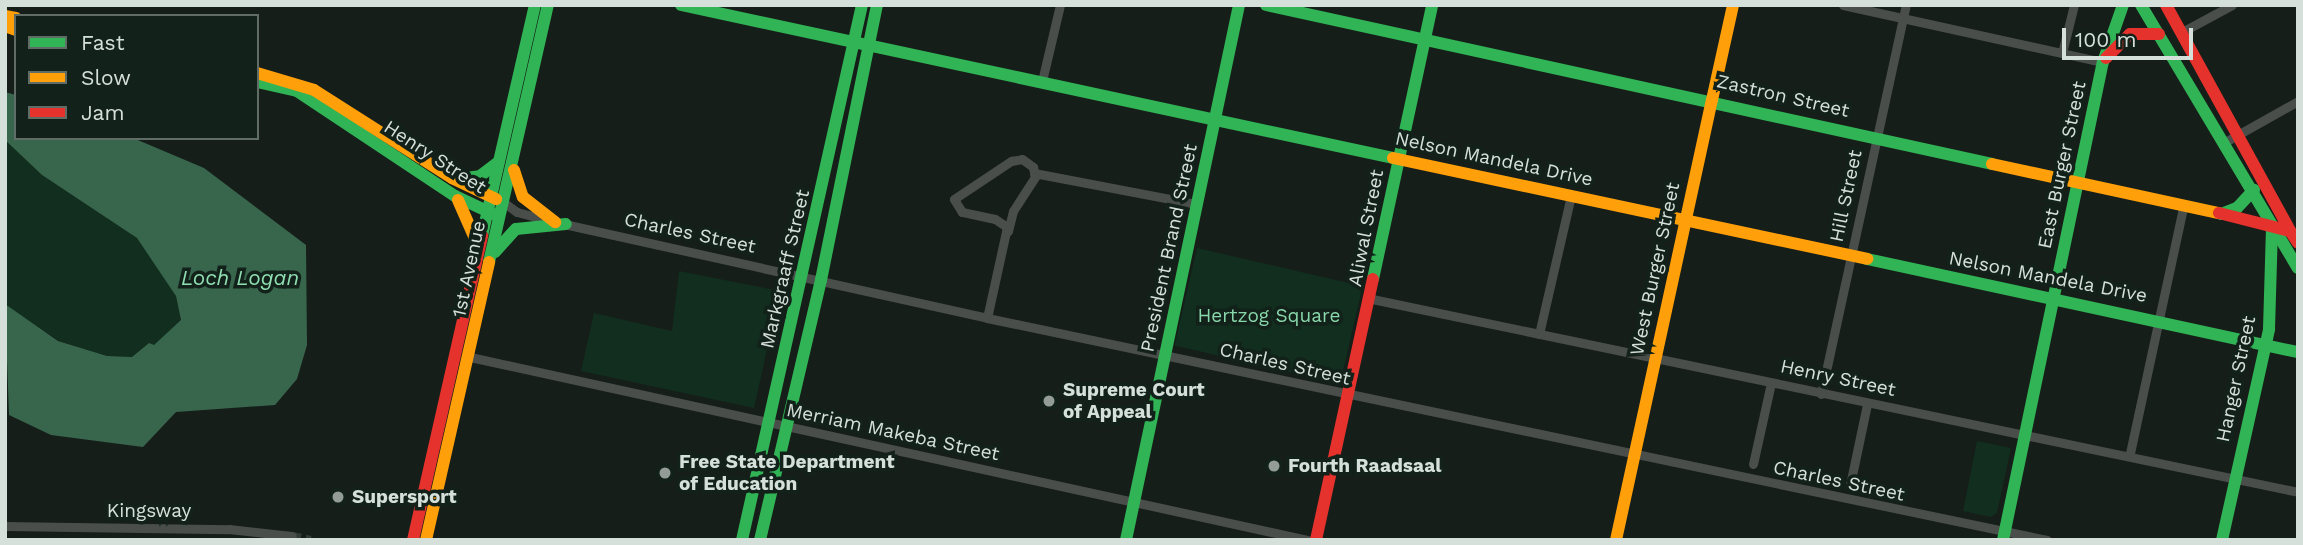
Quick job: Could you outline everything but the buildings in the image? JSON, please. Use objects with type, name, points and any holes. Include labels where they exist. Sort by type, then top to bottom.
[{"type":"main road","name":"1st Avenue","points":[[418,537],[486,211],[535,5]]},
{"type":"main road","name":"1st Avenue","points":[[418,537],[470,357],[548,5]]},
{"type":"main road","name":"Nelson Mandela Drive","points":[[681,5],[1042,81],[1216,121],[2265,342],[2298,352]]},
{"type":"main road","name":"Markgraaff Street","points":[[742,540],[862,5]]},
{"type":"main road","name":"Markgraaff Street","points":[[760,540],[821,280],[877,5]]},
{"type":"main road","name":"President Brand Street","points":[[1126,540],[1239,5]]},
{"type":"main road","name":"Zastron Street","points":[[1266,5],[1712,100],[2290,230]]},
{"type":"main road","name":"Aliwal Street","points":[[1316,540],[1371,299],[1432,5]]},
{"type":"main road","name":"West Burger Street","points":[[1616,540],[1732,5]]},
{"type":"main road","name":"East Burger Street","points":[[2003,536],[2103,62],[2111,29],[2123,5]]},
{"type":"main road","points":[[2141,5],[2254,190],[2298,268]]},
{"type":"main road","points":[[2165,5],[2298,243]]},
{"type":"main road","points":[[2103,62],[2130,34],[2159,34]]},
{"type":"main road","name":"Henry Street","points":[[259,74],[301,84],[335,101],[452,178],[490,197],[502,209]]},
{"type":"main road","name":"Henry Street","points":[[259,82],[297,91],[455,197],[486,211],[502,209]]},
{"type":"main road","points":[[513,159],[523,198],[560,223]]},
{"type":"main road","points":[[452,178],[473,178],[497,163]]},
{"type":"main road","points":[[2221,214],[2237,208],[2254,190]]},
{"type":"main road","points":[[455,197],[474,230],[477,252]]},
{"type":"main road","points":[[491,258],[516,229],[560,223]]},
{"type":"main road","name":"Hanger Street","points":[[2222,540],[2272,307],[2272,225]]},
{"type":"main road","points":[[404,540],[418,537]]},
{"type":"street","points":[[1042,81],[1060,5]]},
{"type":"street","points":[[1843,5],[2103,62]]},
{"type":"street","name":"Hill Street","points":[[1821,394],[1906,5]]},
{"type":"street","points":[[2062,53],[2074,5]]},
{"type":"street","points":[[2180,33],[2232,5]]},
{"type":"street","points":[[2225,142],[2298,101]]},
{"type":"street","points":[[987,318],[1013,211],[1031,187],[1034,173],[1028,161],[1017,159],[954,199],[962,212],[995,219],[1008,231]]},
{"type":"street","points":[[1034,173],[1198,204]]},
{"type":"street","points":[[1539,334],[1571,195]]},
{"type":"street","points":[[2130,453],[2183,207]]},
{"type":"street","name":"Henry Street","points":[[502,209],[517,212]]},
{"type":"street","name":"Charles Street","points":[[517,212],[1349,397],[2003,536],[2047,540]]},
{"type":"street","name":"Henry Street","points":[[1371,299],[1867,404],[2130,453],[2298,492]]},
{"type":"street","name":"Merriam Makeba Street","points":[[470,357],[1308,540]]},
{"type":"street","points":[[1753,464],[1770,383]]},
{"type":"street","points":[[1850,485],[1867,404]]},
{"type":"street","name":"Kingsway","points":[[5,526],[229,529],[292,536]]},
{"type":"green space","points":[[5,140],[42,175],[137,238],[163,273],[176,296],[181,321],[154,346],[149,343],[132,357],[107,356],[59,341],[5,305]]},
{"type":"green space","name":"Hertzog Square","points":[[1197,248],[1363,286],[1340,384],[1175,345]]},
{"type":"green space","points":[[679,271],[780,291],[754,408],[581,371],[594,313],[672,331]]},
{"type":"green space","points":[[1977,441],[2011,448],[1997,513],[1991,517],[1963,511]]},
{"type":"water","name":"Loch Logan","points":[[5,92],[14,94],[14,140],[138,140],[204,168],[306,245],[307,345],[297,379],[275,405],[176,412],[143,447],[51,435],[9,415],[5,304],[58,341],[107,356],[132,357],[149,343],[154,345],[181,320],[176,296],[137,238],[42,175],[5,140]]},
{"type":"tunnel","points":[[292,536],[311,540]]},
{"type":"traffic: fast","points":[[482,236],[535,5]]},
{"type":"traffic: fast","points":[[489,262],[548,5]]},
{"type":"traffic: fast","points":[[681,5],[1393,158]]},
{"type":"traffic: fast","points":[[742,540],[862,5]]},
{"type":"traffic: fast","points":[[760,540],[821,280],[877,5]]},
{"type":"traffic: fast","points":[[1126,540],[1239,5]]},
{"type":"traffic: fast","points":[[1266,5],[1992,164]]},
{"type":"traffic: fast","points":[[1373,279],[1432,5]]},
{"type":"traffic: fast","points":[[2003,540],[2103,62],[2123,5]]},
{"type":"traffic: fast","points":[[2141,5],[2298,268]]},
{"type":"traffic: fast","points":[[259,82],[297,91],[455,196],[493,214]]},
{"type":"traffic: fast","points":[[457,179],[480,176],[497,163]]},
{"type":"traffic: fast","points":[[2221,214],[2237,208],[2254,190]]},
{"type":"traffic: fast","points":[[495,252],[516,229],[566,224]]},
{"type":"traffic: fast","points":[[2222,540],[2269,329],[2272,225]]},
{"type":"traffic: fast","points":[[1867,259],[2298,352]]},
{"type":"traffic: slow","points":[[1712,100],[1733,5]]},
{"type":"traffic: slow","points":[[5,16],[14,18]]},
{"type":"traffic: slow","points":[[5,26],[14,29]]},
{"type":"traffic: slow","points":[[259,74],[314,90],[452,178],[496,199]]},
{"type":"traffic: slow","points":[[1616,540],[1712,100]]},
{"type":"traffic: slow","points":[[1393,158],[1867,259]]},
{"type":"traffic: slow","points":[[1992,164],[2219,213]]},
{"type":"traffic: slow","points":[[514,170],[523,197],[555,222]]},
{"type":"traffic: slow","points":[[458,200],[477,243]]},
{"type":"traffic: slow","points":[[426,540],[489,262]]},
{"type":"traffic: jam","points":[[2166,5],[2290,231]]},
{"type":"traffic: jam","points":[[2106,58],[2130,34],[2159,34]]},
{"type":"traffic: jam","points":[[2219,213],[2290,231],[2298,243]]},
{"type":"traffic: jam","points":[[413,540],[482,236]]},
{"type":"traffic: jam","points":[[1316,540],[1373,279]]},
{"type":"place","name":"Supreme Court of Appeal","points":[[1049,401]]},
{"type":"place","name":"Fourth Raadsaal","points":[[1274,466]]},
{"type":"place","name":"Free State Department of Education","points":[[665,473]]},
{"type":"place","name":"Supersport","points":[[338,497]]}]
